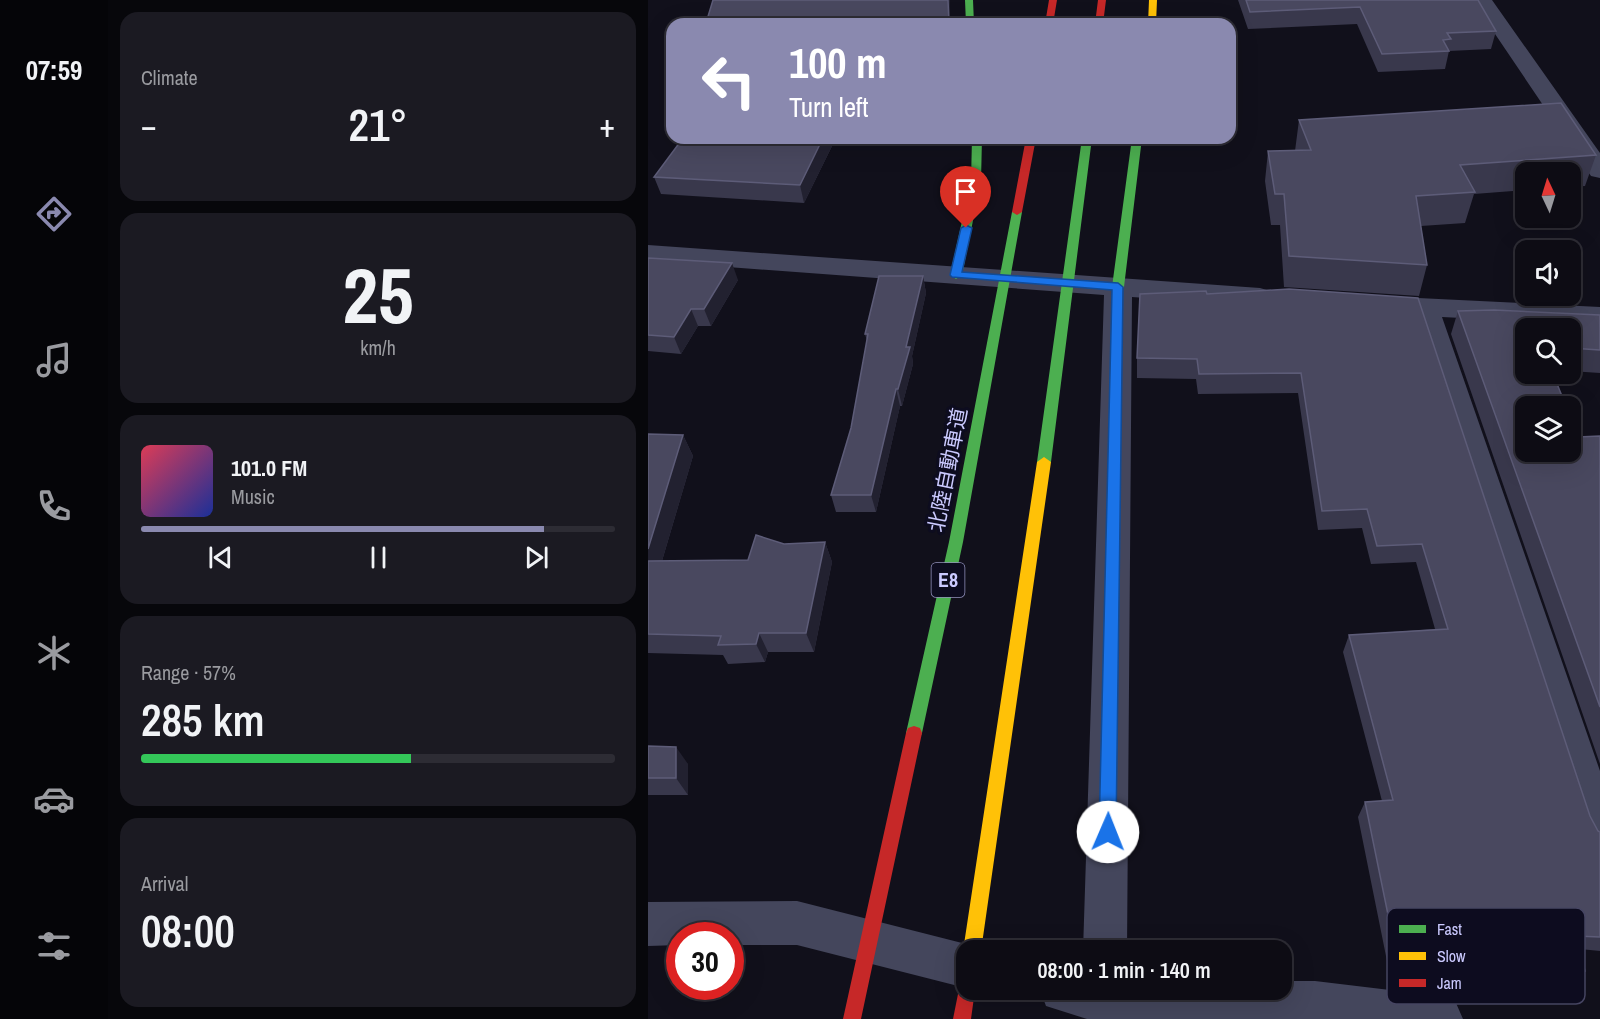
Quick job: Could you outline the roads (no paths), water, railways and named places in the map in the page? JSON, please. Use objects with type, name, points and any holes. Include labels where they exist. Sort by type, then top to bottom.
[{"type":"main road","points":[[969,0],[970,18]]},
{"type":"main road","points":[[1050,18],[1053,0]]},
{"type":"main road","points":[[1100,18],[1102,0]]},
{"type":"main road","points":[[1152,18],[1153,0]]},
{"type":"main road","points":[[956,275],[976,182],[977,144]]},
{"type":"main road","name":"北陸自動車道","points":[[852,1019],[956,542],[1030,144]]},
{"type":"main road","points":[[974,940],[1032,554],[1086,144]]},
{"type":"main road","points":[[1118,287],[1136,144]]},
{"type":"main road","points":[[962,1019],[965,1000]]},
{"type":"street","points":[[1482,0],[1600,171]]},
{"type":"street","points":[[648,254],[1283,298]]},
{"type":"street","points":[[1105,940],[1118,287]]},
{"type":"street","points":[[1354,303],[1600,316]]},
{"type":"street","points":[[1425,308],[1600,830]]},
{"type":"street","points":[[648,924],[797,923],[956,963]]},
{"type":"street","points":[[1222,1000],[1315,1004],[1440,1019]]}]
